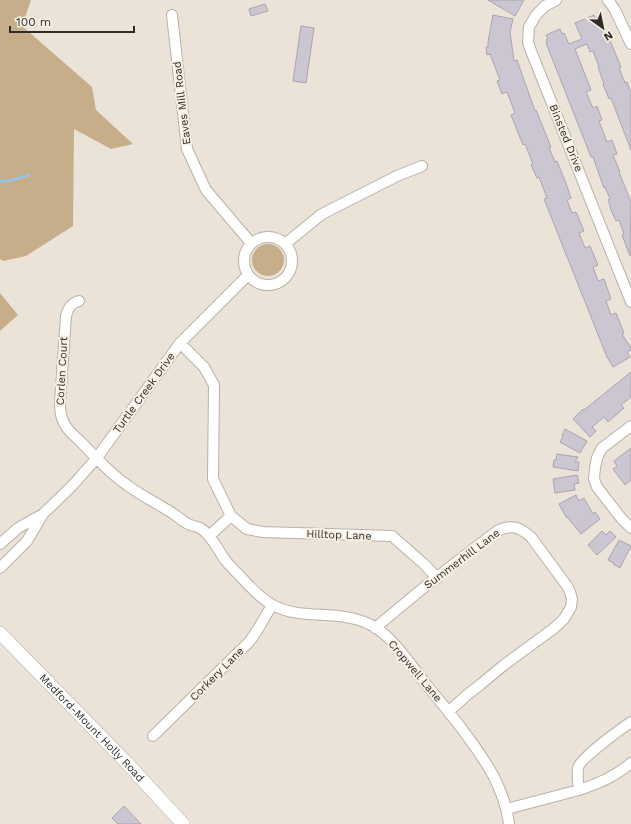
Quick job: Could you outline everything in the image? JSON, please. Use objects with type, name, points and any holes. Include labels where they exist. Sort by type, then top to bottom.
[{"type":"main road","name":"Medford-Mount Holly Road","points":[[0,633],[127,763],[181,823]]},
{"type":"street","name":"Binsted Drive","points":[[556,0],[545,6],[536,15],[529,27],[528,42],[530,51],[628,283],[631,302]]},
{"type":"street","points":[[608,0],[616,10],[631,44]]},
{"type":"street","name":"Eaves Mill Road","points":[[172,15],[187,149],[206,190],[251,243]]},
{"type":"street","points":[[285,244],[322,214],[397,176],[422,166]]},
{"type":"street","points":[[262,237],[274,238],[285,244],[290,252],[292,261],[290,270],[285,278],[276,283],[266,285],[256,282],[248,275],[244,268],[244,259],[246,250],[251,243],[262,237]]},
{"type":"street","name":"Turtle Creek Drive","points":[[0,544],[18,528],[43,514],[71,487],[96,459],[180,343],[248,275]]},
{"type":"street","name":"Corlen Court","points":[[79,300],[70,305],[65,321],[60,415],[72,435],[96,459]]},
{"type":"street","name":"Hilltop Lane","points":[[180,343],[204,367],[214,385],[213,479],[231,516],[247,529],[264,532],[392,536],[424,564],[437,578]]},
{"type":"street","points":[[631,426],[602,448],[597,458],[594,479],[600,492],[631,528]]},
{"type":"street","name":"Cropwell Lane","points":[[96,459],[134,490],[178,516],[189,525],[200,528],[208,536],[227,562],[254,590],[272,605],[284,610],[296,612],[347,617],[370,624],[390,640],[399,649],[448,712],[487,766],[502,795],[507,810],[509,824]]},
{"type":"street","name":"Turtle Creek Drive","points":[[0,568],[27,541],[43,514]]},
{"type":"street","points":[[208,536],[231,516]]},
{"type":"street","name":"Summerhill Lane","points":[[375,628],[497,531],[508,527],[514,527],[521,529],[531,537],[570,592],[572,599],[568,613],[554,629],[504,665],[448,712]]},
{"type":"street","name":"Corkery Lane","points":[[154,736],[240,652],[258,630],[272,605]]},
{"type":"street","points":[[579,790],[578,767],[582,761],[594,749],[631,722]]},
{"type":"street","points":[[507,810],[579,790],[609,779],[631,763]]},
{"type":"shaded area","points":[[0,0],[31,0],[22,26],[92,87],[96,110],[133,144],[111,149],[74,129],[73,226],[26,256],[3,261],[0,259]]},
{"type":"shaded area","points":[[265,244],[271,244],[280,248],[284,260],[280,272],[271,276],[265,276],[256,272],[252,263],[252,257],[256,248]]},
{"type":"shaded area","points":[[0,293],[18,315],[0,331]]},
{"type":"building","points":[[488,0],[524,0],[515,16]]},
{"type":"building","points":[[265,4],[268,11],[251,16],[249,9]]},
{"type":"building","points":[[493,15],[513,19],[510,32],[514,61],[517,60],[535,111],[536,110],[551,147],[549,148],[555,162],[557,161],[567,186],[571,198],[567,200],[572,213],[576,212],[584,231],[579,233],[585,248],[590,246],[598,265],[593,267],[598,281],[604,279],[611,299],[606,301],[611,315],[616,313],[624,333],[622,334],[631,348],[631,350],[627,352],[630,357],[613,367],[607,357],[544,199],[547,198],[539,177],[537,178],[531,165],[533,164],[525,144],[523,145],[511,115],[515,113],[507,92],[502,94],[497,81],[500,80],[490,54],[487,55],[486,47],[488,47]]},
{"type":"building","points":[[594,15],[596,21],[601,19],[621,67],[619,68],[625,83],[627,82],[631,93],[631,150],[611,98],[609,99],[603,84],[593,51],[590,52],[587,44],[575,49],[591,90],[586,92],[593,108],[597,106],[602,120],[599,121],[607,142],[612,140],[617,154],[613,155],[631,202],[630,256],[622,235],[624,234],[619,220],[616,221],[611,210],[608,200],[610,199],[605,187],[604,188],[593,157],[591,157],[546,43],[546,40],[548,39],[546,35],[560,29],[562,34],[564,33],[569,44],[582,39],[575,23]]},
{"type":"building","points":[[301,26],[314,28],[306,83],[293,81]]},
{"type":"building","points":[[631,372],[631,397],[621,405],[624,408],[608,422],[604,417],[592,427],[596,431],[590,437],[573,419],[583,409],[584,410]]},
{"type":"building","points":[[565,429],[587,441],[580,453],[560,442]]},
{"type":"building","points":[[631,448],[631,480],[625,485],[613,469],[617,466],[614,461]]},
{"type":"building","points":[[557,454],[578,457],[575,462],[579,462],[578,471],[553,467]]},
{"type":"building","points":[[577,475],[579,483],[574,484],[575,490],[555,493],[553,479]]},
{"type":"building","points":[[576,495],[579,501],[584,498],[593,514],[595,512],[600,519],[581,534],[566,517],[559,504]]},
{"type":"building","points":[[602,531],[606,535],[610,531],[616,537],[597,555],[588,545]]},
{"type":"building","points":[[619,540],[631,546],[620,568],[608,560]]},
{"type":"building","points":[[124,806],[141,824],[118,824],[112,818]]},
{"type":"waterway","points":[[0,181],[9,181],[29,175]]}]
